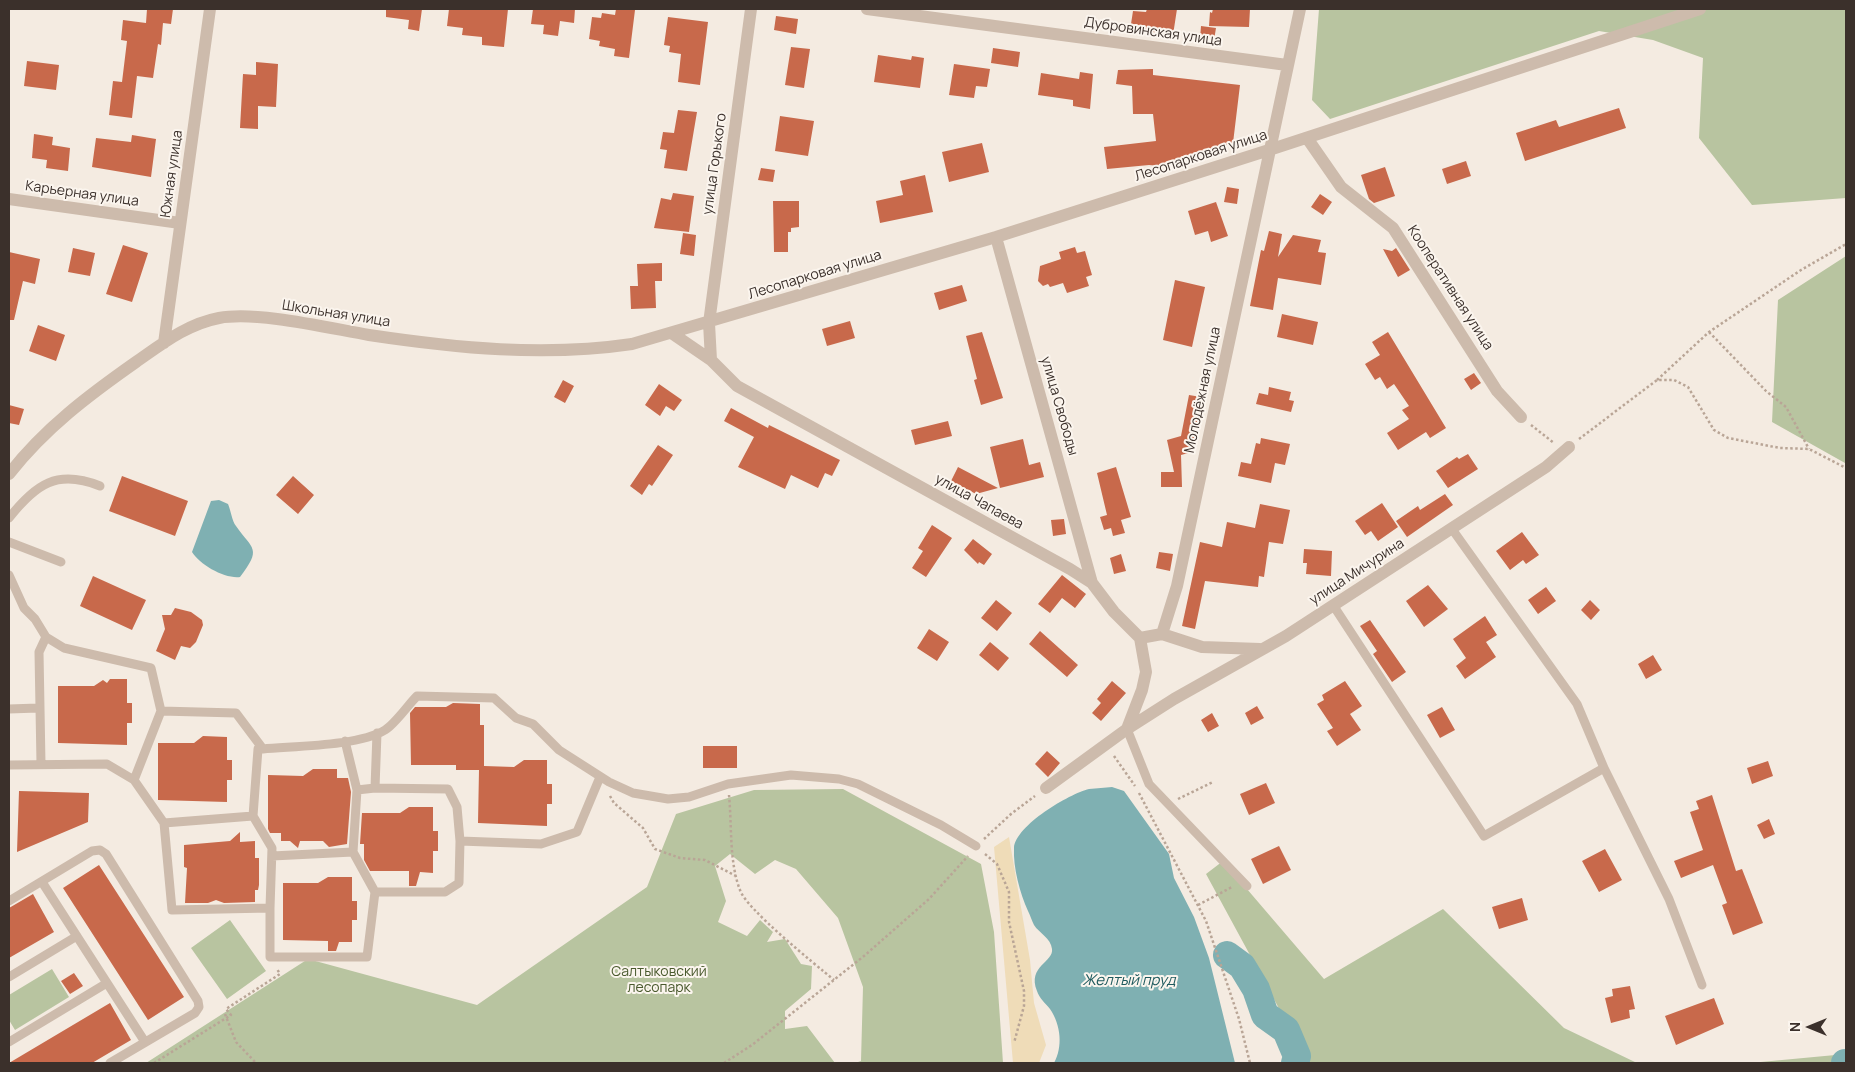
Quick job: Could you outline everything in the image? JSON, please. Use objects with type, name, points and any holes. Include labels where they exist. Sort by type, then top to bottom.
[{"type":"street","name":"Южная улица","points":[[164,343],[210,9]]},
{"type":"street","name":"улица Горького","points":[[709,322],[751,9]]},
{"type":"street","name":"Дубровинская улица","points":[[866,9],[1287,65]]},
{"type":"street","name":"Молодёжная улица","points":[[1162,634],[1177,586],[1300,9]]},
{"type":"street","name":"Лесопарковая улица","points":[[709,322],[996,237],[1270,150],[1700,9]]},
{"type":"street","name":"Кооперативная улица","points":[[1307,138],[1341,187],[1394,228],[1497,391],[1520,417]]},
{"type":"street","name":"Карьерная улица","points":[[9,199],[180,223]]},
{"type":"street","name":"улица Свободы","points":[[996,237],[1092,583]]},
{"type":"street","name":"Школьная улица","points":[[9,474],[39,438],[63,416],[177,333],[208,321],[236,317],[275,320],[486,350],[604,348],[632,344],[709,322]]},
{"type":"street","points":[[709,322],[710,360]]},
{"type":"street","name":"улица Чапаева","points":[[672,334],[710,360],[737,386],[1070,569],[1092,583],[1114,612],[1140,638]]},
{"type":"street","name":"улица Мичурина","points":[[1046,788],[1127,729],[1333,605],[1546,467],[1569,447]]},
{"type":"street","points":[[1127,729],[1142,690],[1146,672],[1140,638],[1162,634],[1202,647],[1262,649]]},
{"type":"lane","points":[[9,518],[38,487],[54,480],[79,480],[100,486]]},
{"type":"lane","points":[[1452,529],[1576,704],[1604,768],[1669,899],[1702,985]]},
{"type":"lane","points":[[9,542],[61,562]]},
{"type":"lane","points":[[9,575],[24,608],[36,619],[46,638],[64,648],[151,668],[161,710],[134,780]]},
{"type":"lane","points":[[1333,605],[1484,836],[1604,768]]},
{"type":"lane","points":[[41,764],[38,708],[39,652],[46,638]]},
{"type":"lane","points":[[345,741],[357,790],[353,852],[375,892],[367,957],[270,957],[272,848],[253,816],[258,749],[345,741],[377,733],[387,729],[417,696],[494,698],[516,718],[534,724],[560,750],[600,777],[634,793],[668,799],[690,797],[728,784],[791,776],[839,779],[858,784],[908,808],[976,846]]},
{"type":"lane","points":[[9,708],[38,708]]},
{"type":"lane","points":[[161,710],[236,713],[263,748]]},
{"type":"lane","points":[[1127,729],[1149,784],[1244,884]]},
{"type":"lane","points":[[375,788],[377,733]]},
{"type":"lane","points":[[9,764],[107,764],[134,780],[164,823],[172,910],[270,908]]},
{"type":"lane","points":[[460,841],[541,844],[577,832],[600,777]]},
{"type":"lane","points":[[357,790],[375,788],[448,789],[457,807],[460,841],[459,883],[445,892],[375,892]]},
{"type":"lane","points":[[164,823],[253,816]]},
{"type":"lane","points":[[9,901],[92,851],[100,850],[106,854],[198,1001],[198,1007],[195,1012],[110,1063]]},
{"type":"lane","points":[[272,856],[353,852]]},
{"type":"lane","points":[[42,882],[145,1042]]},
{"type":"lane","points":[[9,977],[77,936]]},
{"type":"lane","points":[[9,1042],[107,983]]},
{"type":"path","points":[[1520,417],[1551,442],[1569,447],[1657,380],[1709,332],[1800,270],[1846,244]]},
{"type":"path","points":[[1709,332],[1766,391],[1786,407],[1809,449]]},
{"type":"path","points":[[1657,380],[1674,380],[1688,387],[1714,430],[1728,438],[1780,448],[1809,449],[1846,468]]},
{"type":"path","points":[[1105,745],[1137,787],[1206,921],[1239,1020],[1250,1063]]},
{"type":"path","points":[[600,777],[614,803],[643,828],[654,849],[680,858],[705,860],[736,876]]},
{"type":"path","points":[[1168,803],[1213,782]]},
{"type":"path","points":[[728,784],[736,876],[740,893],[755,910],[834,980]]},
{"type":"path","points":[[724,1063],[752,1045],[834,980],[929,899],[976,846],[1011,814],[1046,788]]},
{"type":"path","points":[[976,846],[996,864],[1009,892],[1009,922],[1024,991],[1024,1006],[1014,1042]]},
{"type":"path","points":[[1198,905],[1244,884]]},
{"type":"path","points":[[154,1063],[230,1015],[226,1009],[280,974],[270,957]]},
{"type":"path","points":[[225,1014],[236,1042],[256,1063]]},
{"type":"green space","points":[[1319,9],[1846,9],[1846,198],[1752,205],[1699,138],[1703,58],[1653,40],[1599,31],[1330,119],[1312,100]]},
{"type":"green space","points":[[1846,256],[1845,463],[1772,422],[1778,300]]},
{"type":"green space","name":"Салтыковский лесопарк","points":[[843,789],[981,864],[994,932],[1003,1063],[855,1063],[861,1061],[863,987],[838,918],[796,869],[775,860],[755,874],[730,854],[715,866],[726,901],[718,922],[747,936],[760,920],[773,932],[767,942],[785,939],[801,964],[812,966],[811,989],[785,1011],[785,1029],[807,1026],[835,1063],[146,1063],[308,959],[477,1005],[647,887],[676,814],[754,790]]},
{"type":"green space","points":[[1223,861],[1324,979],[1443,909],[1564,1028],[1637,1063],[1301,1063],[1301,1049],[1206,874]]},
{"type":"green space","points":[[230,920],[266,971],[227,999],[191,948]]},
{"type":"green space","points":[[52,969],[69,997],[15,1030],[9,1020],[9,995]]},
{"type":"green space","points":[[1846,1054],[1846,1063],[1750,1063]]},
{"type":"sand","points":[[1009,837],[1030,960],[1034,1003],[1046,1045],[1039,1063],[1013,1063],[994,847]]},
{"type":"water","points":[[219,500],[228,504],[235,524],[253,550],[251,560],[240,577],[227,576],[213,570],[201,562],[192,552],[211,501]]},
{"type":"water","name":"Желтый пруд","points":[[1112,787],[1124,791],[1169,854],[1174,878],[1194,917],[1209,958],[1235,1063],[1054,1063],[1060,1043],[1057,1022],[1050,1009],[1038,994],[1035,983],[1035,976],[1038,970],[1052,954],[1052,949],[1047,939],[1034,925],[1025,904],[1016,872],[1014,848],[1017,839],[1024,830],[1057,804],[1089,789]]},
{"type":"building","points":[[147,9],[173,9],[171,24],[163,23],[161,45],[158,44],[153,78],[137,76],[132,118],[109,115],[113,81],[122,82],[127,41],[121,40],[123,20],[146,23]]},
{"type":"building","points":[[386,9],[422,9],[419,31],[408,29],[409,20],[386,17]]},
{"type":"building","points":[[449,9],[508,9],[504,47],[482,45],[482,37],[462,35],[463,28],[447,26]]},
{"type":"building","points":[[533,9],[575,9],[574,23],[560,21],[558,36],[543,34],[544,25],[531,24]]},
{"type":"building","points":[[616,9],[635,10],[629,58],[614,56],[615,49],[599,46],[600,41],[589,39],[592,17],[601,18],[602,13],[615,15]]},
{"type":"building","points":[[1147,9],[1177,9],[1173,35],[1139,30],[1139,25],[1131,24],[1133,11],[1146,12]]},
{"type":"building","points":[[1213,9],[1250,9],[1249,27],[1209,26],[1210,12],[1212,13]]},
{"type":"building","points":[[776,16],[798,19],[796,34],[774,30]]},
{"type":"building","points":[[668,17],[708,22],[700,85],[678,82],[681,54],[669,52],[670,46],[664,45]]},
{"type":"building","points":[[1201,26],[1216,28],[1214,40],[1200,39]]},
{"type":"building","points":[[791,47],[810,49],[804,88],[785,85]]},
{"type":"building","points":[[993,48],[1020,52],[1018,67],[991,63]]},
{"type":"building","points":[[878,55],[911,60],[912,56],[924,58],[920,88],[874,82]]},
{"type":"building","points":[[27,61],[59,65],[56,90],[24,86]]},
{"type":"building","points":[[256,62],[278,64],[276,107],[258,106],[258,129],[240,128],[243,74],[256,75]]},
{"type":"building","points":[[954,64],[990,69],[987,87],[976,86],[974,98],[949,95]]},
{"type":"building","points":[[1153,69],[1153,75],[1240,85],[1233,143],[1160,166],[1149,165],[1107,169],[1104,147],[1156,141],[1153,114],[1133,114],[1132,86],[1116,84],[1118,70]]},
{"type":"building","points":[[1080,72],[1093,74],[1090,109],[1073,106],[1073,100],[1038,95],[1041,73],[1079,79]]},
{"type":"building","points":[[1619,108],[1626,128],[1525,161],[1516,133],[1556,120],[1559,127]]},
{"type":"building","points":[[678,110],[697,112],[687,171],[664,168],[667,150],[660,149],[663,132],[674,133]]},
{"type":"building","points":[[780,116],[814,121],[808,156],[775,151]]},
{"type":"building","points":[[34,134],[53,137],[52,145],[70,148],[68,171],[46,168],[47,160],[32,158]]},
{"type":"building","points":[[132,135],[156,139],[151,177],[92,167],[96,138],[131,142]]},
{"type":"building","points":[[982,143],[989,172],[949,182],[942,152]]},
{"type":"building","points":[[1466,161],[1471,176],[1447,184],[1442,169]]},
{"type":"building","points":[[1385,167],[1395,196],[1374,203],[1369,199],[1361,175]]},
{"type":"building","points":[[761,168],[775,170],[773,182],[758,180]]},
{"type":"building","points":[[925,175],[933,212],[880,223],[876,201],[903,195],[900,181]]},
{"type":"building","points":[[1227,187],[1239,189],[1237,204],[1224,202]]},
{"type":"building","points":[[673,193],[694,196],[689,232],[654,228],[661,198],[671,200]]},
{"type":"building","points":[[1320,194],[1332,202],[1323,215],[1311,207]]},
{"type":"building","points":[[773,201],[799,201],[799,227],[791,228],[791,232],[788,232],[788,252],[774,252]]},
{"type":"building","points":[[1216,202],[1228,236],[1211,242],[1208,231],[1195,235],[1188,211]]},
{"type":"building","points":[[1269,231],[1282,234],[1278,257],[1293,235],[1321,240],[1318,252],[1326,253],[1321,285],[1278,278],[1273,310],[1250,306],[1261,250],[1264,251]]},
{"type":"building","points":[[683,233],[696,235],[694,256],[680,254]]},
{"type":"building","points":[[123,245],[148,253],[132,302],[106,294]]},
{"type":"building","points":[[1075,247],[1077,253],[1085,251],[1092,275],[1086,277],[1089,286],[1067,293],[1063,283],[1050,287],[1048,284],[1043,286],[1038,281],[1040,266],[1061,259],[1059,252]]},
{"type":"building","points":[[73,248],[95,253],[90,276],[68,272]]},
{"type":"building","points":[[1396,248],[1410,270],[1398,277],[1383,249],[1392,251]]},
{"type":"building","points":[[9,252],[40,259],[35,284],[23,281],[14,320],[9,320]]},
{"type":"building","points":[[662,263],[662,281],[655,281],[656,308],[631,309],[630,286],[638,286],[637,264]]},
{"type":"building","points":[[1175,280],[1205,287],[1192,347],[1163,340]]},
{"type":"building","points":[[962,285],[967,301],[939,310],[934,293]]},
{"type":"building","points":[[1282,314],[1318,322],[1313,345],[1277,337]]},
{"type":"building","points":[[850,321],[855,338],[827,346],[822,329]]},
{"type":"building","points":[[38,325],[65,335],[56,361],[29,351]]},
{"type":"building","points":[[982,332],[1003,398],[981,405],[974,380],[977,379],[966,336]]},
{"type":"building","points":[[1388,332],[1446,428],[1430,438],[1426,432],[1398,450],[1387,433],[1409,419],[1402,410],[1409,406],[1394,384],[1387,389],[1380,377],[1375,380],[1365,364],[1380,355],[1372,342]]},
{"type":"building","points":[[1474,373],[1481,383],[1471,390],[1464,379]]},
{"type":"building","points":[[563,380],[574,386],[565,403],[554,397]]},
{"type":"building","points":[[659,384],[682,400],[674,411],[666,406],[660,416],[645,405]]},
{"type":"building","points":[[1269,387],[1291,392],[1289,400],[1294,401],[1291,412],[1256,404],[1259,393],[1268,395]]},
{"type":"building","points":[[1189,395],[1201,397],[1192,452],[1181,455],[1182,487],[1161,487],[1161,472],[1174,472],[1167,440],[1181,436]]},
{"type":"building","points":[[9,405],[24,409],[19,425],[9,423]]},
{"type":"building","points":[[731,408],[768,428],[769,425],[840,460],[832,476],[825,473],[818,488],[791,475],[785,489],[738,467],[754,437],[724,421]]},
{"type":"building","points":[[948,421],[952,436],[915,445],[911,430]]},
{"type":"building","points":[[1261,438],[1290,444],[1285,465],[1275,463],[1271,483],[1238,476],[1241,462],[1251,464],[1256,443],[1260,444]]},
{"type":"building","points":[[1023,439],[1029,465],[1040,462],[1044,477],[1000,488],[990,447]]},
{"type":"building","points":[[658,445],[673,455],[652,486],[649,484],[642,495],[630,486]]},
{"type":"building","points":[[1468,454],[1478,469],[1448,488],[1436,471],[1457,457],[1459,459]]},
{"type":"building","points":[[958,467],[998,488],[976,494],[951,481]]},
{"type":"building","points":[[1116,467],[1131,517],[1121,520],[1125,533],[1113,536],[1111,528],[1104,530],[1100,517],[1107,515],[1097,473]]},
{"type":"building","points":[[122,476],[188,501],[175,536],[109,511]]},
{"type":"building","points":[[293,476],[314,495],[298,514],[276,495]]},
{"type":"building","points":[[1445,494],[1453,505],[1407,537],[1396,521],[1418,506],[1420,510]]},
{"type":"building","points":[[1382,503],[1398,527],[1378,541],[1371,531],[1365,535],[1355,521]]},
{"type":"building","points":[[1260,504],[1290,510],[1283,544],[1269,542],[1264,577],[1259,576],[1258,587],[1205,581],[1195,629],[1182,626],[1200,542],[1222,547],[1227,522],[1255,528]]},
{"type":"building","points":[[1064,519],[1066,534],[1053,536],[1051,520]]},
{"type":"building","points":[[932,525],[952,538],[926,577],[912,568],[923,551],[918,548]]},
{"type":"building","points":[[1522,532],[1539,555],[1526,564],[1523,560],[1510,570],[1496,551]]},
{"type":"building","points":[[973,539],[992,554],[984,565],[979,562],[978,564],[964,550]]},
{"type":"building","points":[[1304,549],[1332,551],[1331,576],[1306,574],[1307,563],[1303,563]]},
{"type":"building","points":[[1159,552],[1173,554],[1170,571],[1156,568]]},
{"type":"building","points":[[1121,554],[1126,571],[1114,574],[1110,558]]},
{"type":"building","points":[[1062,575],[1086,594],[1075,608],[1062,598],[1050,613],[1038,604]]},
{"type":"building","points":[[93,576],[146,600],[132,630],[80,606]]},
{"type":"building","points":[[1428,585],[1448,609],[1424,627],[1406,601]]},
{"type":"building","points":[[1546,587],[1556,601],[1538,614],[1528,600]]},
{"type":"building","points":[[996,600],[1012,613],[997,631],[981,618]]},
{"type":"building","points":[[1590,600],[1600,610],[1591,620],[1581,610]]},
{"type":"building","points":[[175,608],[191,612],[202,620],[203,625],[196,642],[190,648],[181,646],[175,660],[156,651],[165,629],[162,615],[171,615]]},
{"type":"building","points":[[1485,616],[1497,635],[1486,642],[1496,657],[1465,679],[1456,666],[1466,658],[1453,639]]},
{"type":"building","points":[[1370,620],[1406,672],[1392,682],[1373,654],[1377,651],[1360,626]]},
{"type":"building","points":[[929,629],[949,642],[937,661],[917,648]]},
{"type":"building","points":[[1040,631],[1078,665],[1067,677],[1029,644]]},
{"type":"building","points":[[990,642],[1009,658],[998,671],[979,655]]},
{"type":"building","points":[[1653,655],[1662,670],[1646,679],[1638,664]]},
{"type":"building","points":[[110,679],[127,679],[127,703],[132,703],[132,723],[127,723],[127,745],[58,743],[58,686],[94,686],[103,680],[107,683]]},
{"type":"building","points":[[1112,681],[1126,693],[1101,721],[1092,713],[1101,703],[1097,699]]},
{"type":"building","points":[[1345,681],[1362,706],[1350,714],[1361,730],[1337,746],[1327,731],[1333,728],[1317,704],[1324,700],[1322,695]]},
{"type":"building","points":[[453,703],[480,704],[480,725],[484,725],[484,766],[514,767],[524,760],[547,760],[547,784],[552,784],[552,804],[547,804],[547,826],[478,823],[479,770],[456,770],[456,765],[411,765],[410,713],[415,707],[446,707]]},
{"type":"building","points":[[1257,706],[1264,718],[1251,725],[1245,713]]},
{"type":"building","points":[[1442,707],[1455,730],[1440,738],[1427,715]]},
{"type":"building","points":[[1212,713],[1219,726],[1208,732],[1201,720]]},
{"type":"building","points":[[203,736],[227,737],[227,760],[232,760],[232,780],[227,780],[227,802],[158,800],[158,743],[194,743]]},
{"type":"building","points":[[703,746],[737,746],[737,768],[703,768]]},
{"type":"building","points":[[1047,751],[1060,763],[1048,777],[1035,764]]},
{"type":"building","points":[[1768,761],[1773,776],[1752,784],[1747,768]]},
{"type":"building","points":[[313,769],[337,769],[337,778],[348,778],[351,792],[347,844],[329,847],[323,841],[300,841],[298,848],[290,841],[281,841],[281,833],[270,833],[268,829],[268,775],[303,776]]},
{"type":"building","points":[[1266,783],[1275,803],[1249,815],[1240,794]]},
{"type":"building","points":[[19,791],[89,793],[88,822],[17,852]]},
{"type":"building","points":[[1712,795],[1736,871],[1742,869],[1763,923],[1733,935],[1722,905],[1727,903],[1713,865],[1681,878],[1674,861],[1703,850],[1690,812],[1699,809],[1696,801]]},
{"type":"building","points":[[409,807],[433,807],[433,831],[438,831],[438,851],[433,851],[433,873],[420,872],[416,886],[409,886],[409,871],[370,871],[364,860],[364,844],[360,844],[362,813],[400,813]]},
{"type":"building","points":[[1769,819],[1775,834],[1764,839],[1757,825]]},
{"type":"building","points":[[240,832],[240,842],[255,841],[255,858],[259,858],[259,885],[258,890],[255,890],[255,902],[224,903],[216,900],[208,903],[185,903],[187,868],[184,867],[184,845],[230,841]]},
{"type":"building","points":[[1279,846],[1291,870],[1263,884],[1251,859]]},
{"type":"building","points":[[1605,849],[1622,880],[1599,892],[1582,861]]},
{"type":"building","points":[[99,865],[184,997],[148,1020],[63,888]]},
{"type":"building","points":[[328,877],[352,877],[352,901],[357,901],[357,920],[352,920],[352,942],[339,942],[336,951],[328,951],[328,941],[283,940],[283,883],[318,883]]},
{"type":"building","points":[[33,894],[54,932],[9,958],[9,908]]},
{"type":"building","points":[[1522,898],[1528,920],[1499,929],[1492,907]]},
{"type":"building","points":[[74,973],[83,986],[70,994],[61,981]]},
{"type":"building","points":[[1630,986],[1635,1009],[1629,1010],[1630,1018],[1611,1023],[1605,998],[1613,996],[1612,989]]},
{"type":"building","points":[[1714,998],[1724,1024],[1676,1045],[1665,1016]]},
{"type":"building","points":[[110,1003],[131,1040],[92,1063],[9,1063]]},
{"type":"waterway","points":[[1227,955],[1242,966],[1256,989],[1265,1015],[1286,1030],[1297,1056],[1295,1063]]}]
